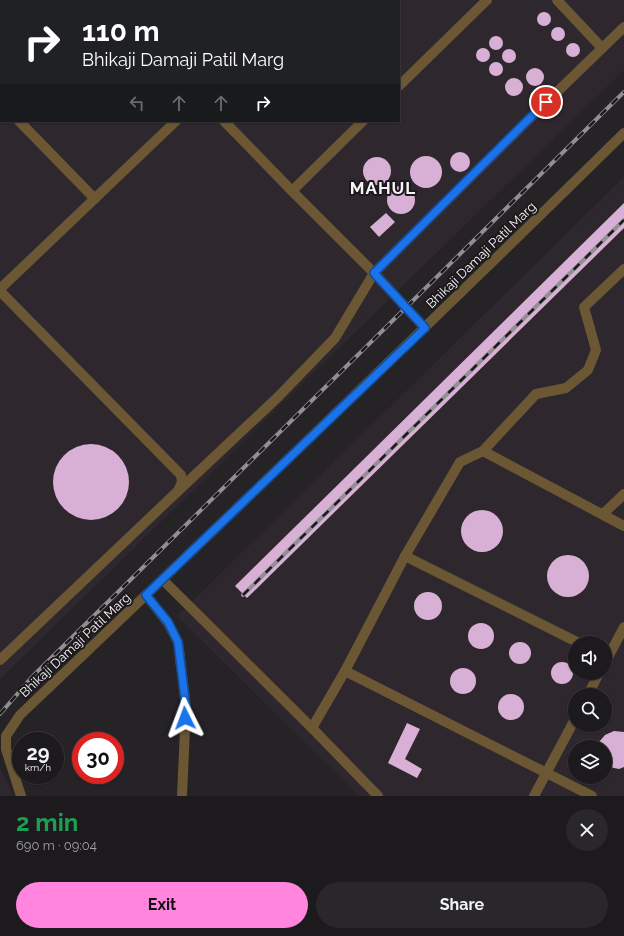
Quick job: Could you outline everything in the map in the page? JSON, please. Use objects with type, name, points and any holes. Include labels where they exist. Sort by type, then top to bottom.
[{"type":"street","points":[[400,85],[487,0]]},
{"type":"street","points":[[557,0],[602,48]]},
{"type":"street","points":[[0,659],[278,397],[335,338],[374,273],[624,27]]},
{"type":"street","points":[[20,122],[95,199]]},
{"type":"street","points":[[175,122],[0,290],[181,475],[182,482],[178,491]]},
{"type":"street","points":[[225,122],[374,273],[425,328]]},
{"type":"street","points":[[292,191],[362,122]]},
{"type":"street","name":"Bhikaji Damaji Patil Marg","points":[[21,796],[3,738],[20,715],[425,328],[624,133]]},
{"type":"street","points":[[312,728],[345,671],[405,556],[460,462],[483,451],[536,394],[566,388],[588,370],[596,350],[584,307],[624,269]]},
{"type":"street","points":[[483,451],[624,526]]},
{"type":"street","points":[[603,514],[624,494]]},
{"type":"street","points":[[405,556],[568,638]]},
{"type":"street","points":[[163,580],[378,796]]},
{"type":"street","points":[[146,595],[168,622],[178,642],[186,707],[182,796]]},
{"type":"street","points":[[612,648],[624,626]]},
{"type":"street","points":[[345,671],[592,796]]},
{"type":"street","points":[[534,796],[568,732]]},
{"type":"shaded area","points":[[400,0],[624,0],[624,70],[0,679],[0,122],[400,122]]},
{"type":"shaded area","points":[[624,177],[624,796],[359,796],[177,616]]},
{"type":"shaded area","points":[[0,768],[14,796],[0,796]]},
{"type":"building","points":[[544,12],[549,14],[551,19],[549,24],[544,26],[539,24],[537,19],[539,14]]},
{"type":"building","points":[[558,27],[563,29],[565,34],[563,39],[558,41],[553,39],[551,34],[553,29]]},
{"type":"building","points":[[493,36],[499,36],[503,40],[503,46],[499,50],[493,50],[489,46],[489,40]]},
{"type":"building","points":[[573,43],[578,45],[580,50],[578,55],[573,57],[568,55],[566,50],[568,45]]},
{"type":"building","points":[[480,48],[486,48],[490,52],[490,58],[486,62],[480,62],[476,58],[476,52]]},
{"type":"building","points":[[506,49],[512,49],[516,53],[516,59],[512,63],[506,63],[502,59],[502,53]]},
{"type":"building","points":[[493,62],[499,62],[503,66],[503,72],[499,76],[493,76],[489,72],[489,66]]},
{"type":"building","points":[[531,68],[539,68],[544,73],[542,84],[539,86],[531,86],[526,81],[526,73]]},
{"type":"building","points":[[510,78],[518,78],[523,83],[521,94],[518,96],[510,96],[505,91],[505,83]]},
{"type":"building","points":[[456,152],[464,152],[470,158],[470,166],[464,172],[456,172],[450,166],[450,158]]},
{"type":"building","points":[[423,156],[429,156],[439,163],[442,172],[441,178],[435,185],[429,188],[423,188],[413,181],[410,175],[410,169],[417,159]]},
{"type":"building","points":[[377,157],[383,158],[387,161],[390,165],[390,177],[387,181],[383,184],[377,185],[371,184],[367,181],[364,177],[363,171],[364,165],[367,161],[371,158]]},
{"type":"building","points":[[401,186],[407,187],[411,190],[414,194],[414,206],[411,210],[407,213],[401,214],[395,213],[391,210],[388,206],[387,200],[388,194],[391,190],[395,187]]},
{"type":"building","points":[[624,203],[624,228],[247,598],[235,586]]},
{"type":"building","points":[[386,213],[395,222],[379,237],[370,227]]},
{"type":"building","points":[[84,444],[98,444],[112,450],[123,461],[129,475],[129,489],[126,497],[118,509],[112,514],[98,520],[84,520],[70,514],[59,503],[53,489],[53,475],[59,461],[70,450]]},
{"type":"building","points":[[482,510],[497,516],[503,531],[497,546],[482,552],[467,546],[461,531],[467,516]]},
{"type":"building","points":[[568,555],[583,561],[589,576],[583,591],[568,597],[553,591],[547,576],[553,561]]},
{"type":"building","points":[[428,592],[438,596],[442,606],[438,616],[428,620],[418,616],[414,606],[418,596]]},
{"type":"building","points":[[481,623],[490,627],[494,636],[490,645],[481,649],[472,645],[468,636],[472,627]]},
{"type":"building","points":[[520,642],[528,645],[531,653],[528,661],[520,664],[512,661],[509,653],[512,645]]},
{"type":"building","points":[[562,662],[568,664],[568,680],[570,681],[562,684],[554,681],[551,673],[554,665]]},
{"type":"building","points":[[463,668],[472,672],[476,681],[472,690],[463,694],[454,690],[450,681],[454,672]]},
{"type":"building","points":[[511,694],[520,698],[524,707],[520,716],[511,720],[502,716],[498,707],[502,698]]},
{"type":"building","points":[[407,723],[420,729],[405,759],[422,769],[417,778],[388,763]]},
{"type":"building","points":[[612,732],[624,732],[624,767],[619,769],[612,767],[612,740],[601,740],[605,735]]},
{"type":"railway","points":[[0,714],[32,677],[624,92]]},
{"type":"railway","points":[[243,595],[624,220]]},
{"type":"district","name":"MAHUL","points":[[383,188]]},
{"type":"route","points":[[185,718],[186,707],[178,642],[168,622],[146,595],[425,328],[374,273],[546,102]]}]
